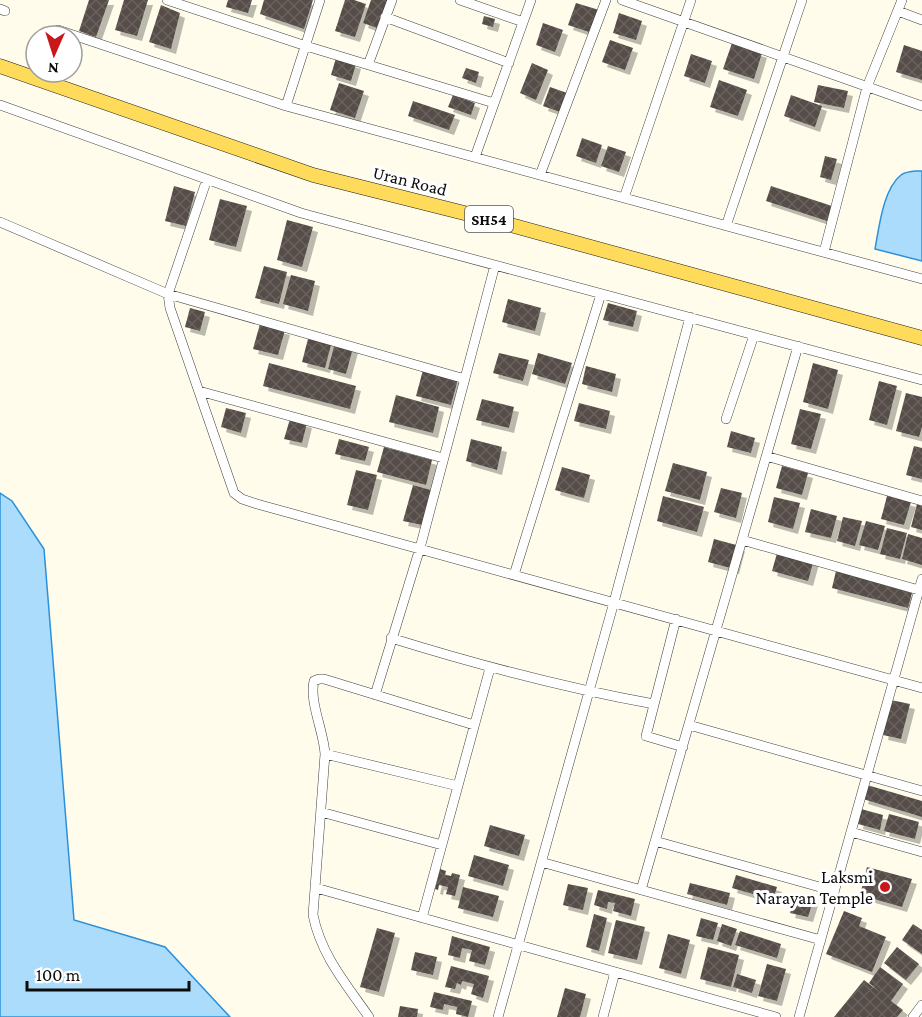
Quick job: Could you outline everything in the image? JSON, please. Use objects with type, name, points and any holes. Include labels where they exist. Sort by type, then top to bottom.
[{"type":"main road","name":"Uran Road","points":[[3,67],[313,175],[500,222],[922,338]]},
{"type":"street","points":[[167,0],[306,46],[494,103]]},
{"type":"street","points":[[286,106],[320,0]]},
{"type":"street","points":[[368,64],[392,0]]},
{"type":"street","points":[[460,0],[523,22]]},
{"type":"street","points":[[475,157],[531,0]]},
{"type":"street","points":[[540,175],[606,0]]},
{"type":"street","points":[[622,0],[922,106]]},
{"type":"street","points":[[624,198],[691,0]]},
{"type":"street","points":[[726,226],[802,0]]},
{"type":"street","points":[[824,252],[867,87],[902,0]]},
{"type":"street","points":[[898,11],[922,20]]},
{"type":"street","points":[[386,17],[509,63]]},
{"type":"street","points":[[84,39],[286,106],[922,279]]},
{"type":"street","points":[[4,106],[301,213],[922,380]]},
{"type":"street","points":[[207,178],[168,294],[170,308],[234,493],[242,499],[922,688]]},
{"type":"street","points":[[0,222],[168,294],[465,379]]},
{"type":"street","points":[[375,695],[420,548],[495,265]]},
{"type":"street","points":[[514,575],[601,294]]},
{"type":"street","points":[[498,1017],[614,602],[690,317]]},
{"type":"street","points":[[726,419],[754,334]]},
{"type":"street","points":[[642,890],[798,346]]},
{"type":"street","points":[[198,391],[443,458]]},
{"type":"street","points":[[766,456],[922,501]]},
{"type":"street","points":[[742,540],[921,590]]},
{"type":"street","points":[[799,1017],[893,679],[921,590],[922,579]]},
{"type":"street","points":[[676,620],[646,736],[683,747]]},
{"type":"street","points":[[392,638],[490,668],[589,692],[654,704]]},
{"type":"street","points":[[422,918],[490,668]]},
{"type":"street","points":[[369,1017],[326,955],[317,935],[313,915],[325,754],[325,743],[312,691],[314,681],[324,679],[474,725]]},
{"type":"street","points":[[689,725],[922,791]]},
{"type":"street","points":[[325,754],[458,786]]},
{"type":"street","points":[[321,812],[441,845]]},
{"type":"street","points":[[851,832],[922,852]]},
{"type":"street","points":[[656,841],[834,891]]},
{"type":"street","points":[[541,862],[820,940]]},
{"type":"street","points":[[316,888],[776,1017]]},
{"type":"street","points":[[603,1017],[615,972]]},
{"type":"street","points":[[913,1017],[922,1005]]},
{"type":"water","points":[[922,171],[922,261],[875,249],[883,209],[890,190],[901,175]]},
{"type":"water","points":[[0,493],[12,501],[44,549],[74,920],[165,947],[230,1017],[0,1017]]},
{"type":"building","points":[[89,0],[109,0],[96,37],[84,33],[84,24],[81,24]]},
{"type":"building","points":[[124,0],[148,0],[137,36],[115,30]]},
{"type":"building","points":[[228,0],[252,0],[248,13],[226,7]]},
{"type":"building","points":[[264,0],[313,0],[304,29],[260,14]]},
{"type":"building","points":[[345,0],[366,4],[355,37],[335,31]]},
{"type":"building","points":[[371,0],[388,0],[377,28],[363,23]]},
{"type":"building","points":[[576,3],[599,10],[592,33],[568,25]]},
{"type":"building","points":[[161,5],[180,13],[171,49],[149,42]]},
{"type":"building","points":[[619,13],[642,21],[636,40],[613,33]]},
{"type":"building","points":[[484,16],[495,19],[493,27],[482,24]]},
{"type":"building","points":[[543,23],[563,30],[555,52],[536,45]]},
{"type":"building","points":[[610,40],[633,48],[625,70],[602,62]]},
{"type":"building","points":[[732,43],[762,53],[754,79],[723,69]]},
{"type":"building","points":[[904,45],[922,51],[922,80],[896,72]]},
{"type":"building","points":[[691,54],[712,61],[705,83],[684,76]]},
{"type":"building","points":[[336,58],[356,64],[351,81],[331,75]]},
{"type":"building","points":[[532,63],[548,70],[536,100],[520,93]]},
{"type":"building","points":[[466,68],[479,72],[476,83],[462,78]]},
{"type":"building","points":[[719,80],[747,90],[738,116],[710,107]]},
{"type":"building","points":[[339,83],[364,91],[355,118],[330,110]]},
{"type":"building","points":[[818,85],[848,91],[844,108],[814,102]]},
{"type":"building","points":[[550,87],[567,93],[560,112],[543,106]]},
{"type":"building","points":[[453,95],[475,103],[471,115],[448,107]]},
{"type":"building","points":[[791,95],[822,106],[815,127],[784,116]]},
{"type":"building","points":[[413,101],[455,115],[449,130],[408,116]]},
{"type":"building","points":[[582,138],[602,145],[596,163],[576,156]]},
{"type":"building","points":[[608,146],[626,152],[619,172],[601,166]]},
{"type":"building","points":[[825,156],[837,159],[831,180],[820,177]]},
{"type":"building","points":[[174,186],[195,192],[186,226],[165,221]]},
{"type":"building","points":[[771,186],[832,206],[827,221],[766,201]]},
{"type":"building","points":[[220,199],[247,206],[236,247],[209,240]]},
{"type":"building","points":[[287,220],[313,227],[302,267],[277,260]]},
{"type":"building","points":[[264,266],[287,272],[279,304],[255,298]]},
{"type":"building","points":[[291,275],[315,281],[308,311],[283,304]]},
{"type":"building","points":[[508,299],[541,308],[535,331],[502,322]]},
{"type":"building","points":[[608,303],[637,311],[633,327],[603,320]]},
{"type":"building","points":[[190,308],[205,312],[200,331],[185,327]]},
{"type":"building","points":[[260,324],[285,330],[278,355],[253,349]]},
{"type":"building","points":[[309,335],[332,341],[325,368],[302,362]]},
{"type":"building","points":[[335,343],[353,348],[346,374],[328,369]]},
{"type":"building","points":[[499,353],[529,360],[523,381],[493,373]]},
{"type":"building","points":[[538,353],[572,363],[565,384],[532,374]]},
{"type":"building","points":[[269,363],[356,386],[350,409],[263,386]]},
{"type":"building","points":[[813,363],[838,370],[828,409],[803,402]]},
{"type":"building","points":[[586,366],[616,374],[612,392],[582,384]]},
{"type":"building","points":[[423,370],[458,379],[451,405],[416,396]]},
{"type":"building","points":[[879,381],[897,386],[887,425],[869,420]]},
{"type":"building","points":[[906,393],[922,397],[922,427],[919,437],[896,431]]},
{"type":"building","points":[[396,395],[439,407],[433,433],[389,422]]},
{"type":"building","points":[[482,399],[514,407],[509,428],[476,420]]},
{"type":"building","points":[[579,403],[610,411],[606,429],[574,421]]},
{"type":"building","points":[[226,408],[246,413],[241,433],[221,427]]},
{"type":"building","points":[[800,409],[821,414],[811,449],[791,444]]},
{"type":"building","points":[[290,419],[307,423],[302,443],[284,439]]},
{"type":"building","points":[[731,431],[755,438],[751,453],[727,447]]},
{"type":"building","points":[[339,439],[369,447],[365,461],[335,454]]},
{"type":"building","points":[[471,439],[502,447],[497,470],[466,461]]},
{"type":"building","points":[[914,446],[922,448],[922,479],[906,475]]},
{"type":"building","points":[[384,447],[432,460],[426,485],[377,472]]},
{"type":"building","points":[[673,463],[707,472],[700,500],[665,491]]},
{"type":"building","points":[[782,466],[808,473],[802,495],[776,488]]},
{"type":"building","points":[[562,467],[590,475],[584,498],[555,490]]},
{"type":"building","points":[[356,470],[377,475],[368,510],[347,505]]},
{"type":"building","points":[[413,485],[431,490],[422,525],[403,521]]},
{"type":"building","points":[[721,488],[742,493],[736,518],[714,512]]},
{"type":"building","points":[[663,496],[704,507],[697,532],[657,521]]},
{"type":"building","points":[[887,496],[911,502],[904,525],[881,519]]},
{"type":"building","points":[[774,497],[800,503],[793,529],[768,522]]},
{"type":"building","points":[[917,504],[922,506],[922,530],[911,527]]},
{"type":"building","points":[[811,509],[837,516],[831,538],[805,532]]},
{"type":"building","points":[[843,517],[862,521],[855,546],[837,541]]},
{"type":"building","points":[[866,521],[885,526],[878,550],[859,545]]},
{"type":"building","points":[[887,528],[907,533],[900,559],[880,554]]},
{"type":"building","points":[[908,534],[922,538],[922,565],[902,559]]},
{"type":"building","points":[[714,539],[740,546],[734,569],[708,562]]},
{"type":"building","points":[[779,546],[815,556],[808,581],[772,571]]},
{"type":"building","points":[[836,571],[912,593],[908,608],[832,588]]},
{"type":"building","points":[[891,700],[910,704],[901,739],[883,735]]},
{"type":"building","points":[[867,785],[922,801],[922,817],[863,799]]},
{"type":"building","points":[[861,809],[883,815],[880,830],[858,824]]},
{"type":"building","points":[[889,814],[919,822],[915,839],[884,831]]},
{"type":"building","points":[[490,825],[525,835],[519,856],[484,846]]},
{"type":"building","points":[[474,855],[509,865],[503,886],[468,876]]},
{"type":"building","name":"Laksmi Narayan Temple","points":[[867,867],[912,879],[902,907],[860,895]]},
{"type":"building","points":[[440,869],[446,871],[445,875],[451,876],[452,873],[460,875],[455,896],[446,894],[448,887],[439,885],[438,890],[435,889]]},
{"type":"building","points":[[736,875],[777,887],[773,900],[732,888]]},
{"type":"building","points":[[690,883],[730,893],[727,905],[687,894]]},
{"type":"building","points":[[568,884],[588,888],[583,910],[563,905]]},
{"type":"building","points":[[463,887],[499,896],[493,917],[458,908]]},
{"type":"building","points":[[598,890],[635,899],[631,916],[613,911],[615,903],[608,902],[607,909],[594,905]]},
{"type":"building","points":[[796,893],[814,898],[808,917],[790,913]]},
{"type":"building","points":[[844,911],[862,918],[859,926],[886,937],[872,972],[826,954]]},
{"type":"building","points":[[594,914],[607,918],[599,951],[586,947]]},
{"type":"building","points":[[701,918],[718,923],[713,940],[696,936]]},
{"type":"building","points":[[616,920],[645,927],[637,960],[608,953]]},
{"type":"building","points":[[722,924],[737,929],[731,946],[717,941]]},
{"type":"building","points":[[913,924],[922,930],[922,954],[902,940]]},
{"type":"building","points":[[377,928],[395,933],[379,992],[360,987]]},
{"type":"building","points":[[740,931],[781,944],[777,958],[735,945]]},
{"type":"building","points":[[668,934],[690,940],[681,974],[659,968]]},
{"type":"building","points":[[452,936],[490,947],[485,965],[469,961],[472,950],[462,948],[460,958],[448,955]]},
{"type":"building","points":[[708,947],[739,955],[731,987],[700,979]]},
{"type":"building","points":[[897,947],[919,964],[906,980],[884,963]]},
{"type":"building","points":[[415,952],[437,957],[433,975],[411,970]]},
{"type":"building","points":[[767,964],[786,969],[777,1001],[758,996]]},
{"type":"building","points":[[451,966],[489,976],[483,998],[471,994],[474,984],[462,981],[461,985],[457,983],[455,989],[445,987]]},
{"type":"building","points":[[880,967],[903,984],[891,1001],[903,1010],[897,1017],[834,1017],[864,980],[881,993],[869,983]]},
{"type":"building","points":[[737,974],[756,980],[752,993],[733,987]]},
{"type":"building","points":[[565,988],[586,994],[580,1017],[557,1017]]},
{"type":"building","points":[[434,992],[472,1001],[468,1017],[456,1014],[457,1007],[444,1004],[443,1010],[430,1007]]},
{"type":"building","points":[[400,1006],[418,1009],[417,1017],[398,1017]]},
{"type":"place","name":"Laksmi Narayan Temple","points":[[885,887]]}]
